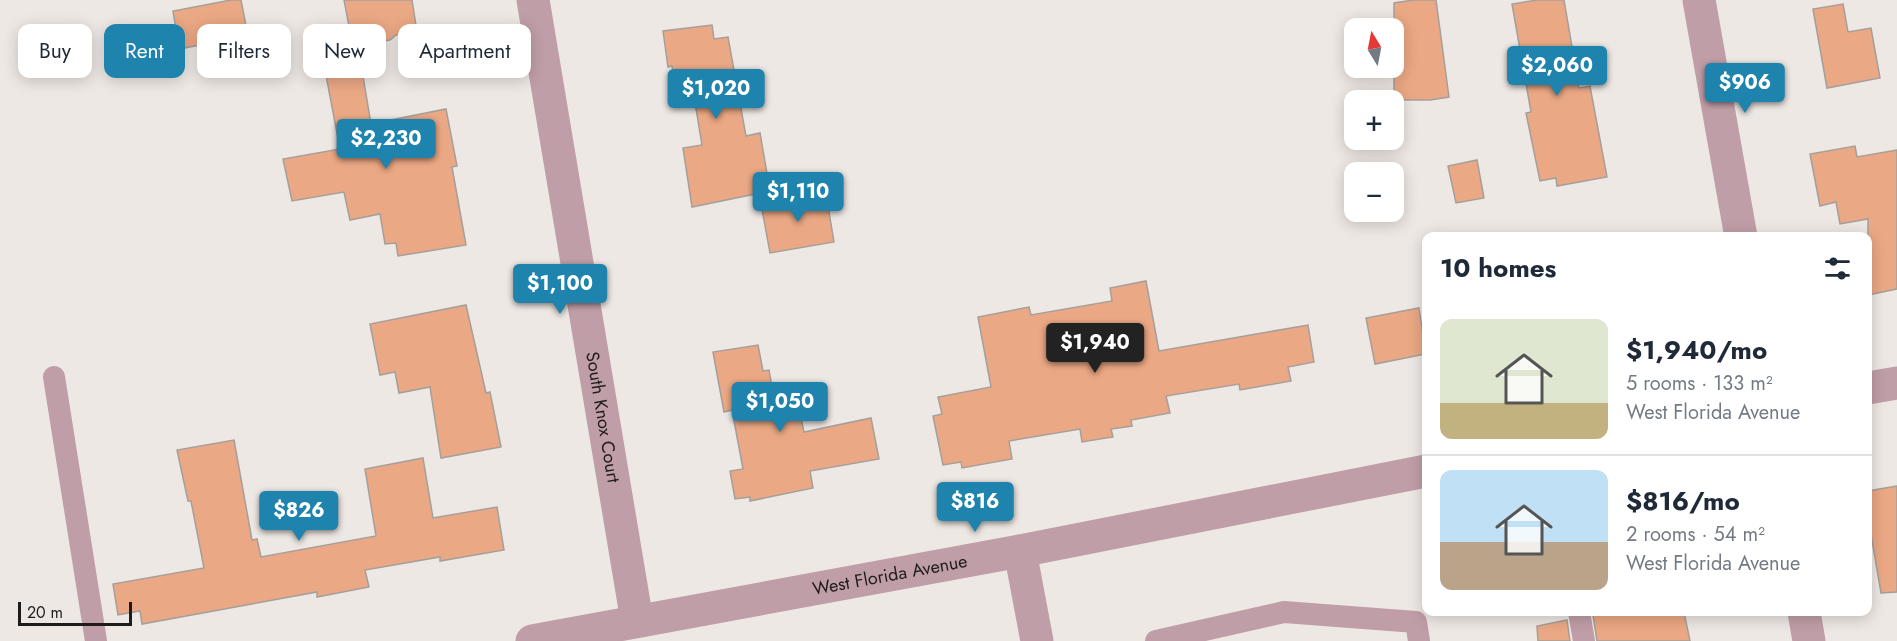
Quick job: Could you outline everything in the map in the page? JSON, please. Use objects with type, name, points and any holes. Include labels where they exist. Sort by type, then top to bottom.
[{"type":"street","name":"South Knox Court","points":[[533,0],[637,621]]},
{"type":"street","points":[[1699,0],[1740,232]]},
{"type":"street","points":[[1872,387],[1897,383]]},
{"type":"street","name":"West Florida Avenue","points":[[532,641],[1422,472]]},
{"type":"street","points":[[1020,550],[1037,641]]},
{"type":"street","points":[[1805,616],[1809,641]]},
{"type":"lane","points":[[54,377],[96,641]]},
{"type":"lane","points":[[1156,641],[1284,612],[1422,625]]},
{"type":"lane","points":[[1580,616],[1584,641]]},
{"type":"building","points":[[241,0],[246,24],[197,24],[197,46],[185,48],[185,24],[175,24],[173,11]]},
{"type":"building","points":[[344,0],[412,0],[416,24],[398,24],[398,35],[390,40],[386,41],[386,24],[349,24]]},
{"type":"building","points":[[1436,0],[1449,97],[1404,100],[1404,90],[1394,90],[1394,78],[1404,78],[1404,18],[1394,18],[1394,3]]},
{"type":"building","points":[[1537,0],[1564,0],[1579,88],[1590,86],[1607,177],[1557,186],[1556,178],[1540,181],[1526,113],[1531,112],[1512,4]]},
{"type":"building","points":[[1843,4],[1848,32],[1871,28],[1880,78],[1827,88],[1813,9]]},
{"type":"building","points":[[712,25],[714,39],[728,37],[746,136],[760,133],[770,191],[692,207],[683,148],[702,145],[692,85],[678,88],[677,80],[674,81],[672,66],[668,67],[663,31]]},
{"type":"building","points":[[327,78],[363,78],[371,124],[446,109],[457,166],[452,167],[466,245],[398,256],[396,243],[385,244],[380,214],[350,220],[344,192],[292,201],[283,159],[340,149]]},
{"type":"building","points":[[1855,146],[1857,157],[1897,150],[1897,289],[1872,294],[1872,232],[1868,232],[1868,219],[1840,224],[1836,202],[1820,206],[1810,154]]},
{"type":"building","points":[[1477,160],[1484,198],[1456,203],[1448,166]]},
{"type":"building","points":[[826,194],[834,242],[770,253],[761,204]]},
{"type":"building","points":[[1146,281],[1159,351],[1308,325],[1314,362],[1288,367],[1291,381],[1240,390],[1239,384],[1166,396],[1170,413],[1131,420],[1132,426],[1111,429],[1113,437],[1082,442],[1080,429],[1009,441],[1012,459],[962,468],[961,462],[943,465],[933,416],[942,414],[938,397],[991,387],[978,317],[1029,307],[1031,315],[1112,301],[1110,288]]},
{"type":"building","points":[[466,305],[486,393],[490,392],[501,447],[441,458],[430,387],[399,393],[395,372],[380,375],[370,324]]},
{"type":"building","points":[[1419,308],[1422,355],[1375,364],[1366,318]]},
{"type":"building","points":[[758,345],[763,371],[769,370],[777,414],[799,409],[804,432],[871,418],[879,459],[810,471],[813,488],[750,501],[750,497],[735,499],[730,471],[743,469],[732,410],[724,412],[713,352]]},
{"type":"building","points":[[234,440],[252,540],[257,539],[261,557],[376,536],[365,469],[423,458],[433,518],[497,507],[504,550],[440,561],[440,557],[365,570],[369,587],[317,597],[317,592],[142,624],[140,611],[118,615],[113,584],[204,568],[191,501],[188,501],[177,450]]},
{"type":"building","points":[[1897,486],[1897,592],[1881,593],[1872,540],[1872,490]]},
{"type":"building","points":[[1593,616],[1685,616],[1690,641],[1597,641]]},
{"type":"building","points":[[1567,620],[1570,641],[1538,641],[1537,626]]}]
